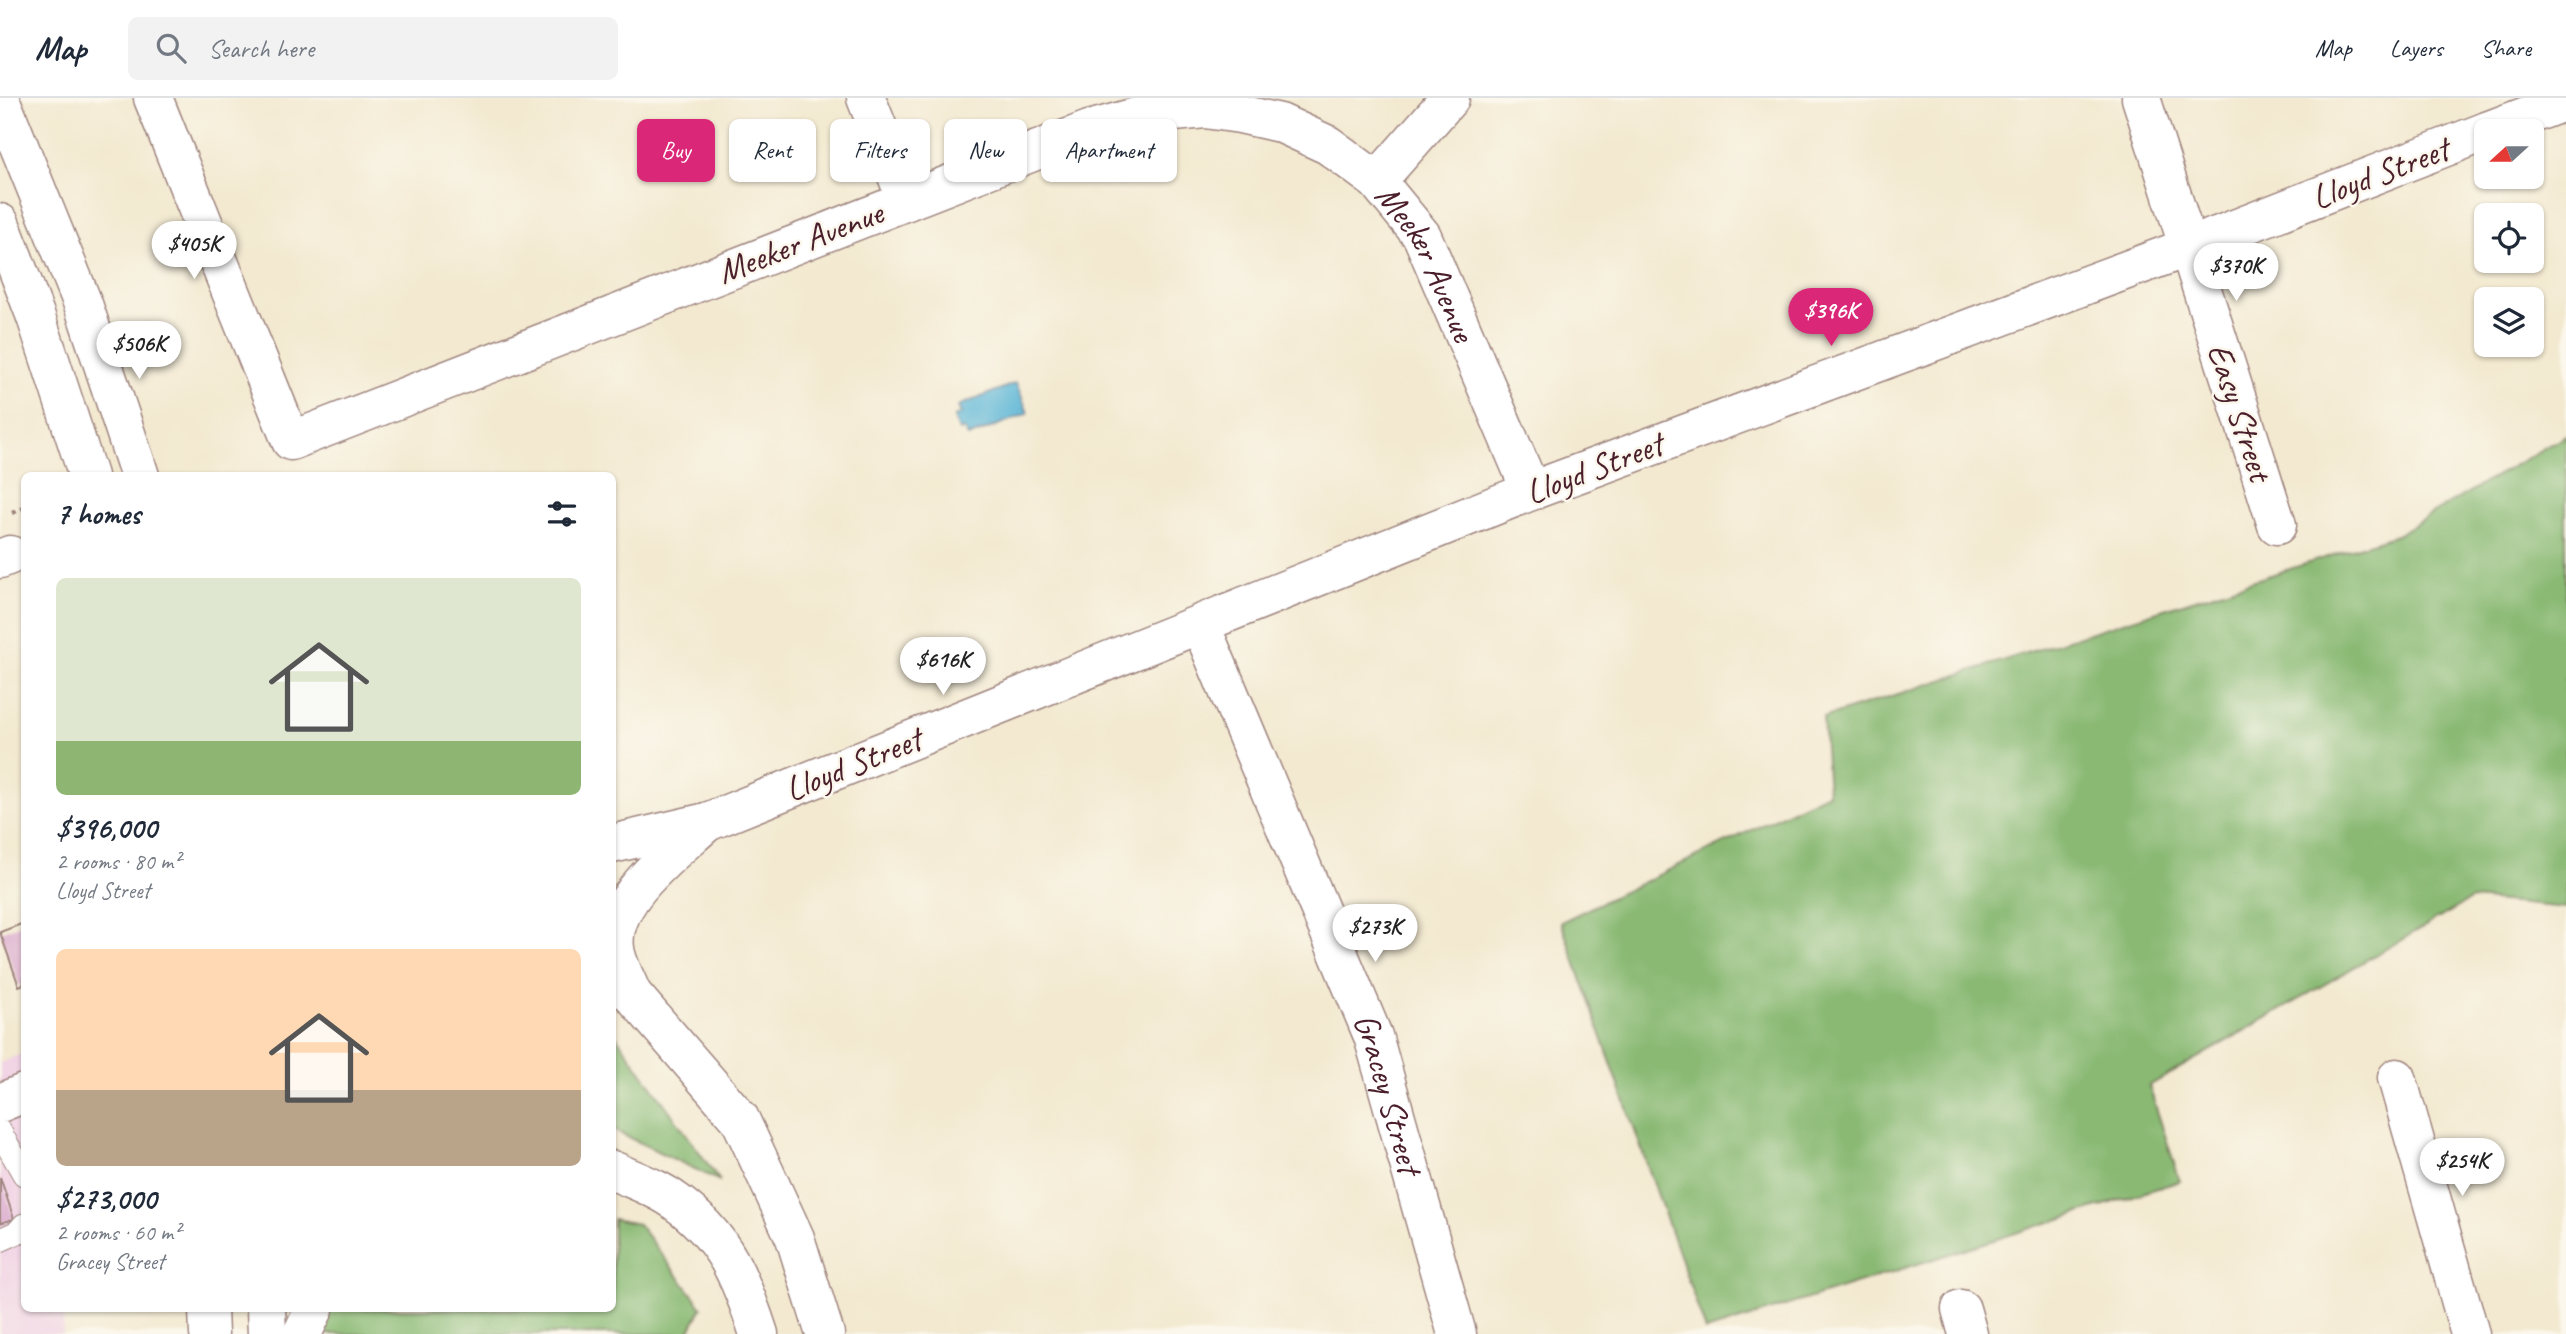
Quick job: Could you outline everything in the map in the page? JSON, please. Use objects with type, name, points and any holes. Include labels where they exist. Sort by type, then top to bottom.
[{"type":"main road","name":"Meeker Avenue","points":[[153,98],[291,441],[1089,130],[1143,115],[1205,109],[1280,123],[1328,145],[1377,181],[1422,236],[1531,491]]},
{"type":"main road","points":[[866,98],[907,201]]},
{"type":"main road","points":[[1377,181],[1450,98]]},
{"type":"main road","name":"Easy Street","points":[[2141,98],[2186,248],[2277,525]]},
{"type":"main road","points":[[0,99],[83,304],[139,472]]},
{"type":"main road","name":"Lloyd Street","points":[[2519,119],[2566,101]]},
{"type":"main road","name":"Lloyd Street","points":[[707,822],[1201,626],[1531,491],[2186,248],[2474,136]]},
{"type":"main road","points":[[0,222],[36,317],[87,472]]},
{"type":"main road","points":[[83,304],[165,472]]},
{"type":"main road","name":"Gracey Street","points":[[1201,626],[1373,1035],[1457,1334]]},
{"type":"main road","points":[[616,843],[707,822]]},
{"type":"main road","points":[[616,932],[627,901],[707,822]]},
{"type":"main road","points":[[616,957],[622,986],[740,1119],[795,1238],[825,1334]]},
{"type":"main road","points":[[2397,1078],[2470,1334]]},
{"type":"main road","points":[[0,1103],[21,1094]]},
{"type":"main road","points":[[616,1172],[674,1199],[709,1231],[740,1277],[759,1334]]},
{"type":"main road","points":[[208,1312],[209,1334]]},
{"type":"main road","points":[[265,1312],[267,1334]]},
{"type":"main road","points":[[302,1334],[313,1312]]},
{"type":"lane","points":[[0,1132],[21,1169]]},
{"type":"lane","points":[[0,1240],[21,1228]]},
{"type":"shaded area","points":[[21,1054],[21,1312],[64,1312],[63,1334],[0,1334],[0,1063]]},
{"type":"green space","points":[[2566,435],[2566,908],[2472,899],[2149,1086],[2180,1181],[1706,1331],[1561,922],[1828,793],[1823,718],[2396,535]]},
{"type":"green space","points":[[616,1036],[720,1181],[616,1131]]},
{"type":"green space","points":[[616,1220],[638,1224],[702,1307],[688,1334],[318,1334],[324,1312],[616,1312]]},
{"type":"water","points":[[1016,383],[1028,413],[968,437],[964,429],[959,431],[954,417],[961,414],[958,406]]},
{"type":"building","points":[[21,924],[19,986],[0,932]]},
{"type":"building","points":[[0,1177],[14,1219],[0,1223]]}]
